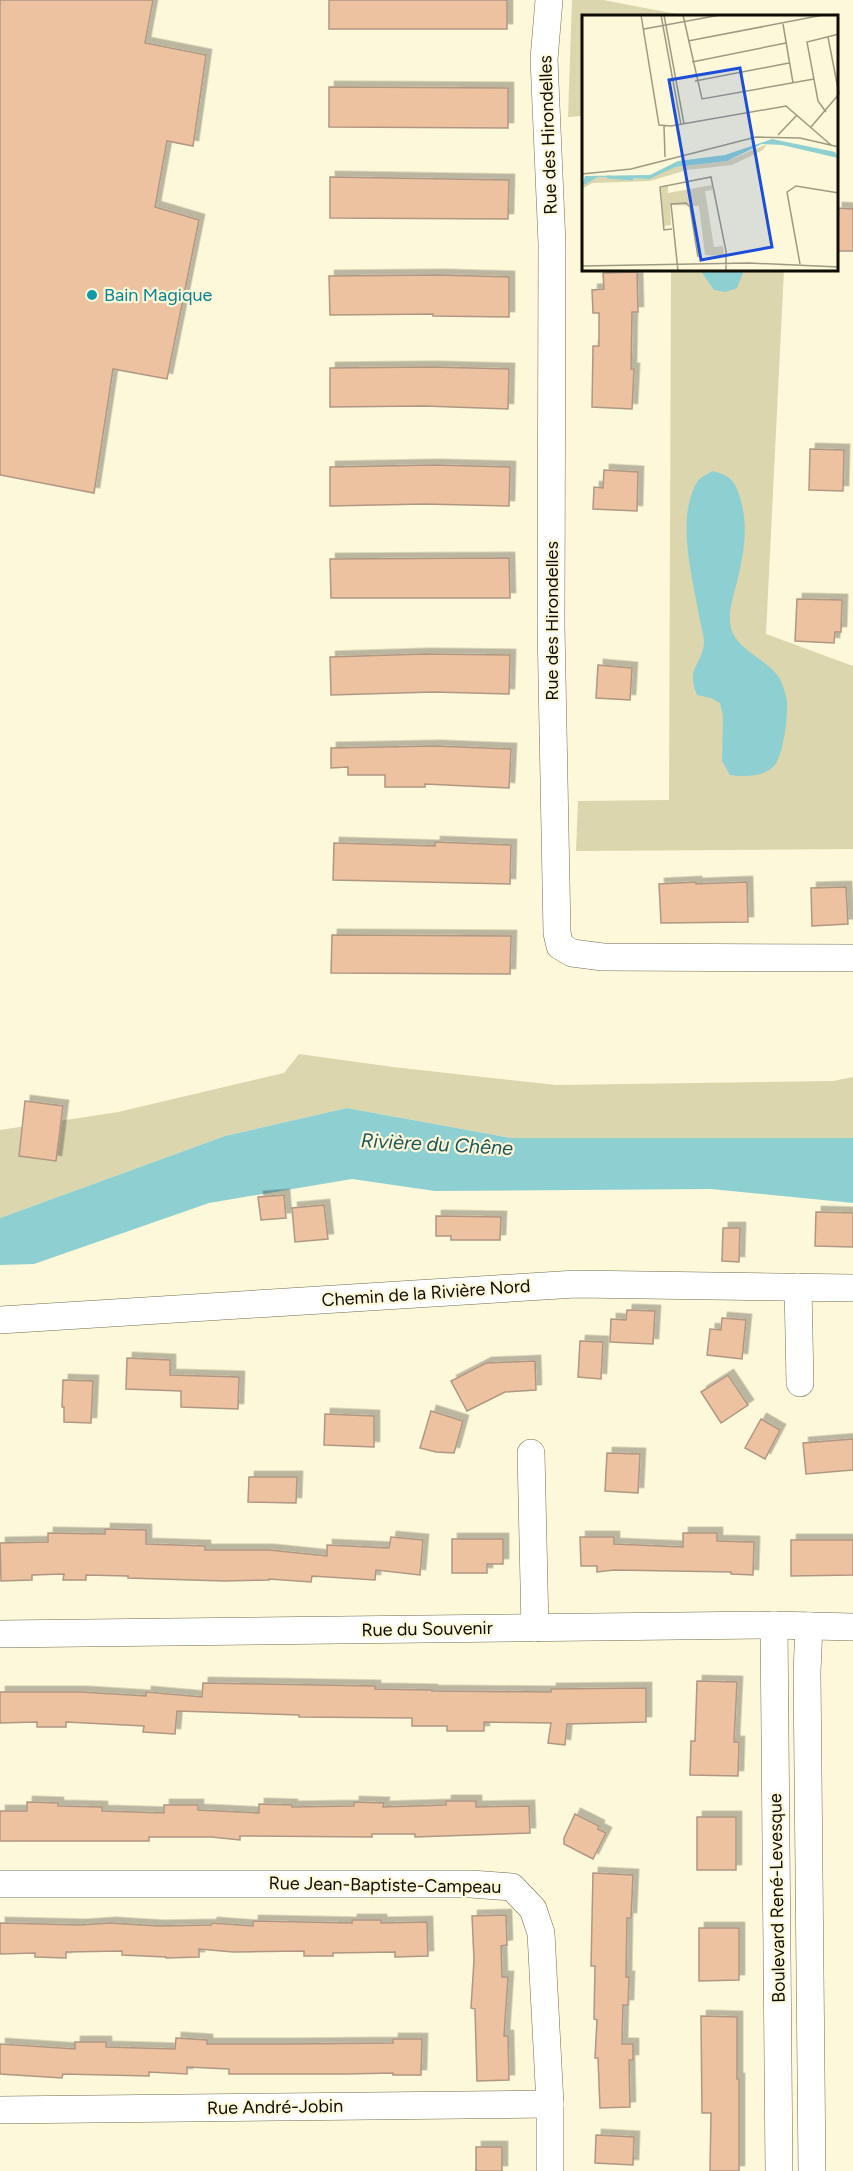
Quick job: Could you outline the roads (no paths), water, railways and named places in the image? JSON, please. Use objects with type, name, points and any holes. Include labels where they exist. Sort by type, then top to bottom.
[{"type":"street","name":"Rue des Hirondelles","points":[[549,0],[544,59],[552,244],[551,626],[554,854],[557,933],[560,946],[572,953],[603,957],[853,958]]},
{"type":"street","name":"Chemin de la Rivière Nord","points":[[0,1320],[576,1284],[853,1288]]},
{"type":"street","points":[[798,1287],[800,1383]]},
{"type":"street","points":[[531,1453],[535,1628]]},
{"type":"street","name":"Rue du Souvenir","points":[[0,1634],[774,1625],[853,1627]]},
{"type":"street","name":"Boulevard René-Levesque","points":[[774,1625],[779,2171]]},
{"type":"street","name":"Boulevard René-Levesque","points":[[809,1626],[807,1672],[812,2171]]},
{"type":"street","name":"Rue Jean-Baptiste-Campeau","points":[[0,1884],[471,1884],[512,1887],[533,1909],[541,1933],[550,2104],[550,2171]]},
{"type":"street","name":"Rue André-Jobin","points":[[0,2110],[550,2104]]},
{"type":"water","points":[[701,272],[743,272],[737,288],[726,292],[714,290]]},
{"type":"water","points":[[712,471],[732,480],[741,501],[745,522],[743,554],[730,613],[732,632],[743,647],[774,671],[781,681],[787,701],[784,736],[777,762],[764,773],[753,776],[730,775],[722,761],[723,716],[720,703],[697,695],[694,686],[694,672],[704,642],[690,565],[687,512],[697,482]]},
{"type":"water","name":"Rivière du Chêne","points":[[347,1108],[512,1138],[853,1138],[853,1203],[711,1189],[435,1191],[352,1179],[209,1203],[34,1264],[0,1265],[0,1218],[225,1136]]},
{"type":"place","name":"Bain Magique","points":[[92,295]]}]
